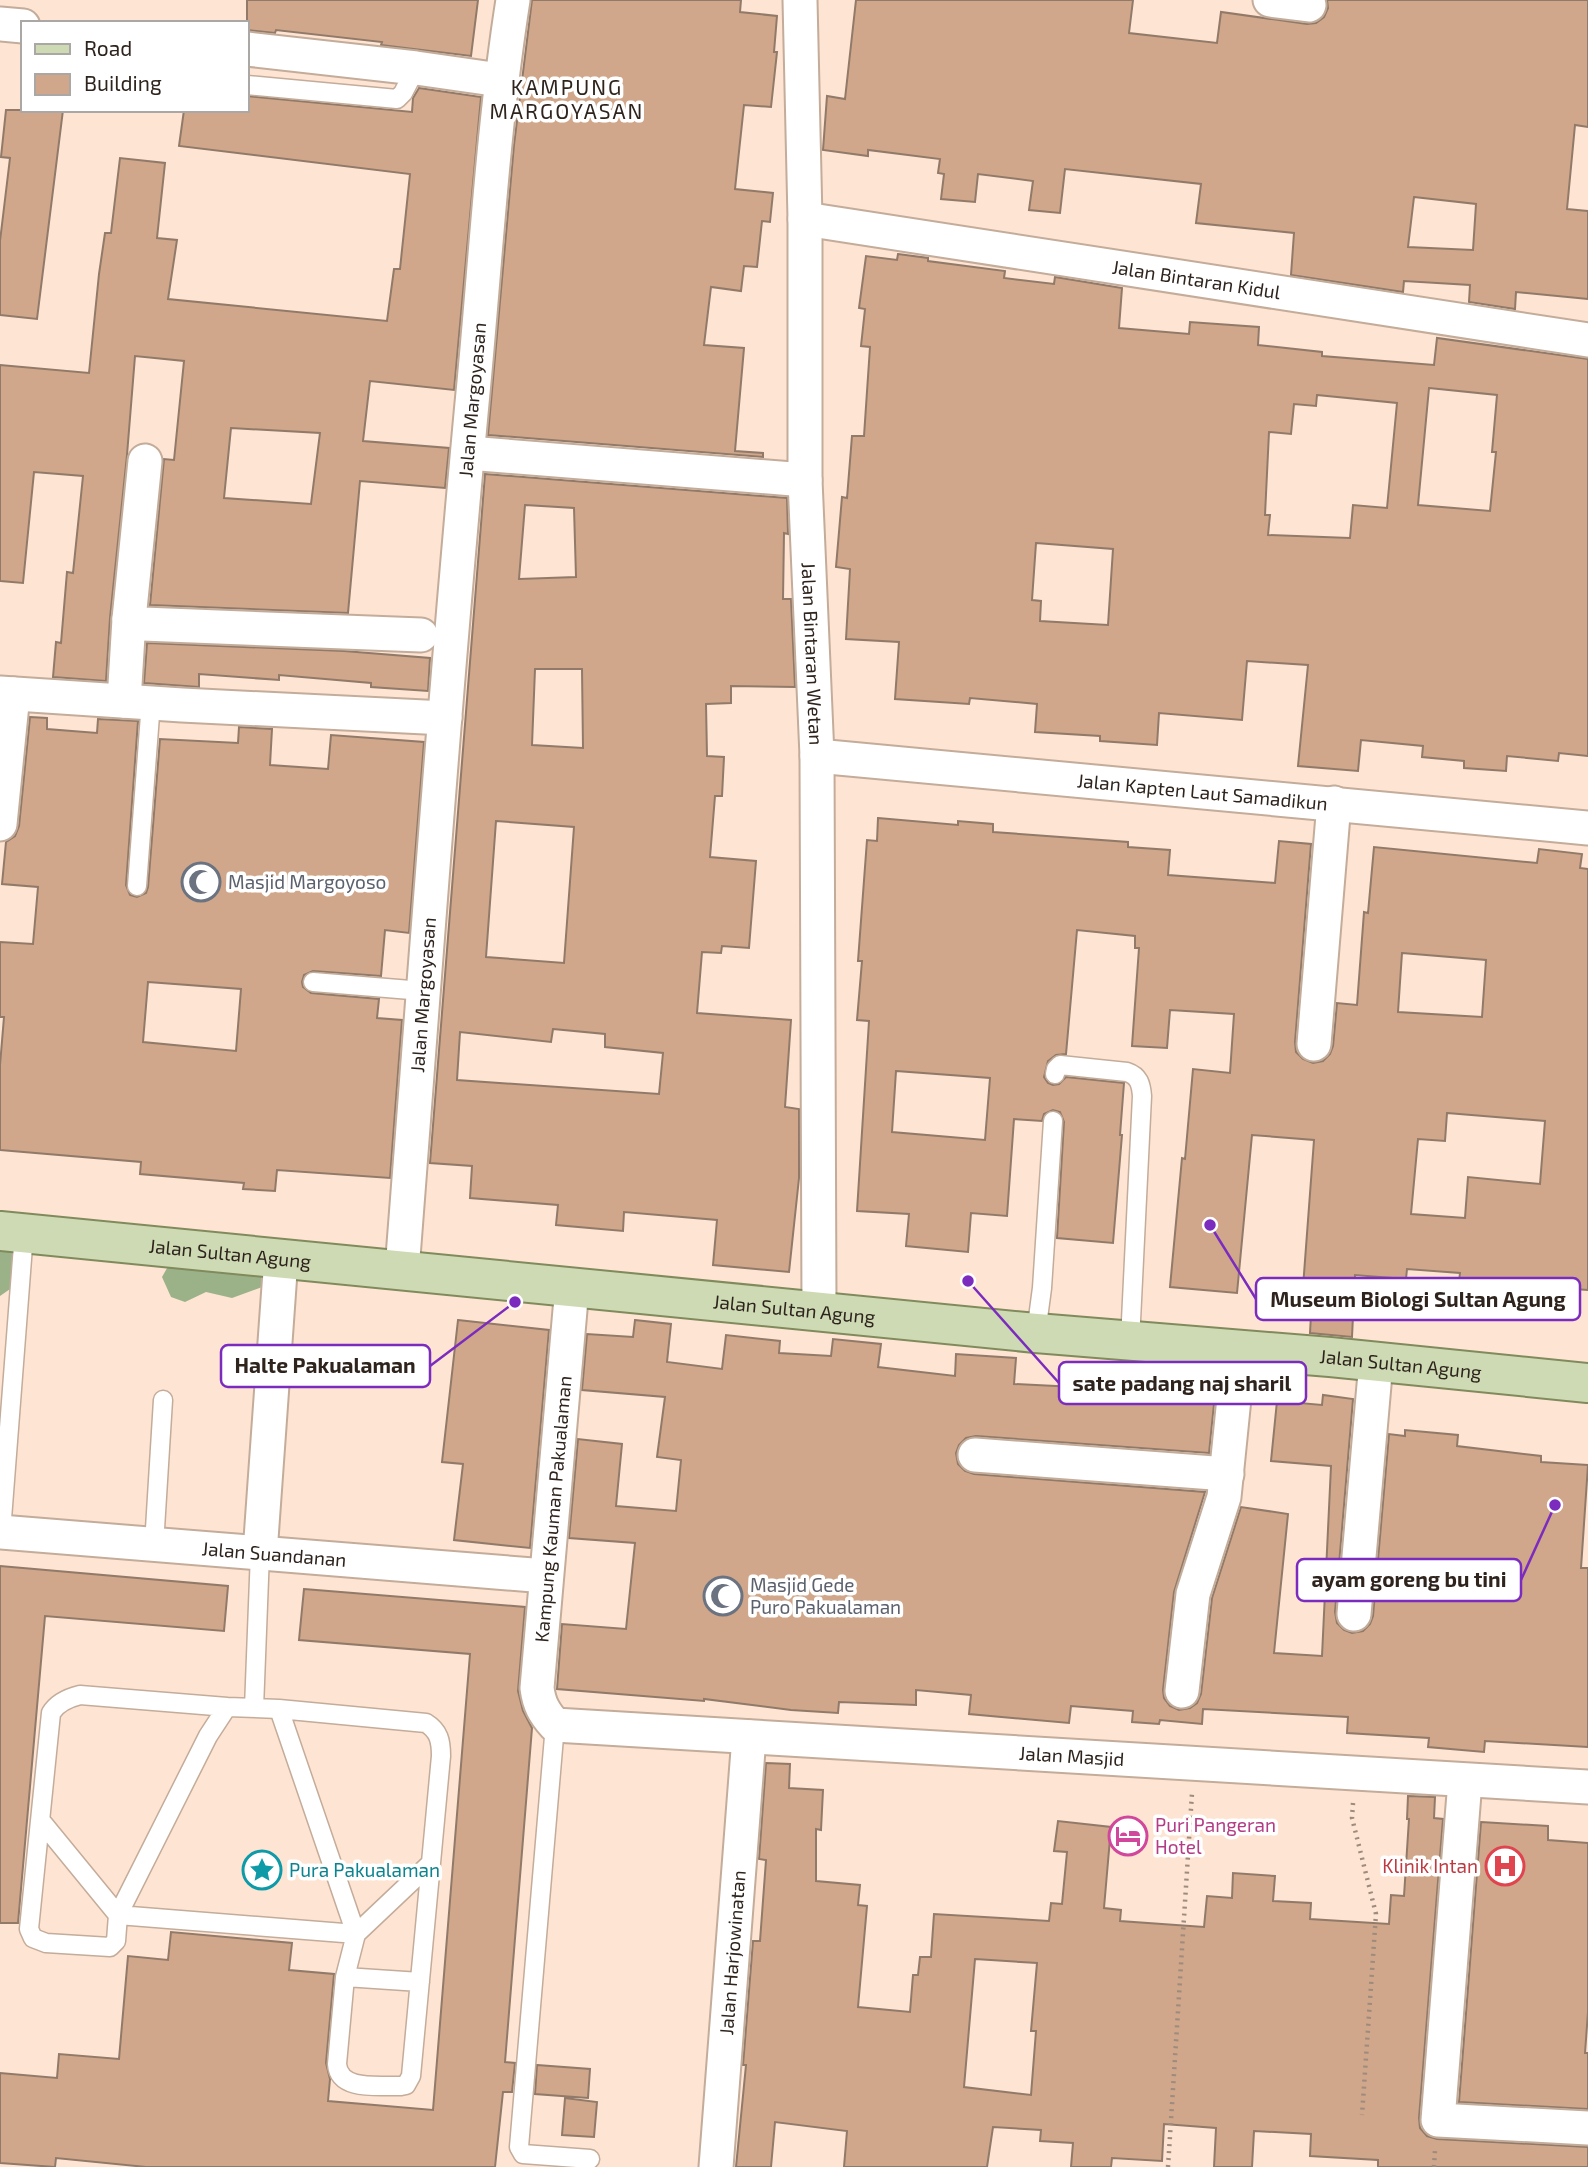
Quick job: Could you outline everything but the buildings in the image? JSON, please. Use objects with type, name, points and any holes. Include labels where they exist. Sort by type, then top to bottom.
[{"type":"main road","name":"Jalan Sultan Agung","points":[[12,1232],[1036,1333],[1238,1349],[1588,1383]]},
{"type":"street","name":"Jalan Margoyasan","points":[[402,1270],[445,718],[500,80],[513,0]]},
{"type":"street","name":"Jalan Bintaran Wetan","points":[[800,0],[805,219],[806,480],[817,756],[819,1310]]},
{"type":"street","points":[[1270,0],[1309,5]]},
{"type":"street","points":[[0,24],[21,26]]},
{"type":"street","points":[[248,50],[500,80]]},
{"type":"street","name":"Jalan Bintaran Kidul","points":[[805,219],[1588,340]]},
{"type":"street","points":[[468,453],[806,480]]},
{"type":"street","points":[[137,702],[129,620],[145,461]]},
{"type":"street","points":[[129,620],[143,624],[421,635]]},
{"type":"street","points":[[0,824],[6,694],[445,718]]},
{"type":"street","name":"Jalan Kapten Laut Samadikun","points":[[817,756],[1588,828]]},
{"type":"street","points":[[1314,1044],[1334,803]]},
{"type":"street","points":[[260,1553],[281,1258]]},
{"type":"street","name":"Kampung Kauman Pakualaman","points":[[555,1725],[538,1701],[537,1688],[572,1287]]},
{"type":"street","points":[[1182,1691],[1193,1594],[1224,1497],[1238,1349]]},
{"type":"street","points":[[1354,1614],[1376,1362]]},
{"type":"street","points":[[975,1455],[1227,1474]]},
{"type":"street","name":"Jalan Suandanan","points":[[1,1532],[547,1576]]},
{"type":"street","name":"Jalan Masjid","points":[[555,1725],[1588,1787]]},
{"type":"street","name":"Jalan Harjowinatan","points":[[716,2167],[749,1737]]},
{"type":"street","points":[[1465,1781],[1438,2120],[1588,2128]]},
{"type":"lane","points":[[248,85],[397,99],[416,68]]},
{"type":"lane","points":[[137,702],[137,886]]},
{"type":"lane","points":[[313,982],[424,991]]},
{"type":"lane","points":[[1055,1074],[1060,1065],[1100,1069],[1135,1075],[1140,1083],[1142,1096],[1130,1341]]},
{"type":"lane","points":[[1036,1333],[1042,1288],[1052,1121]]},
{"type":"lane","points":[[1,1532],[12,1232]]},
{"type":"lane","points":[[154,1545],[163,1400]]},
{"type":"lane","points":[[254,1708],[260,1553]]},
{"type":"lane","points":[[228,1707],[208,1736],[118,1914],[116,1941],[110,1947],[46,1944],[33,1938],[29,1929],[51,1713],[61,1702],[80,1695],[426,1723],[436,1731],[441,1747],[421,1982],[408,2082],[401,2086],[349,2083],[340,2076],[337,2064],[345,1977],[356,1934],[430,1864]]},
{"type":"lane","points":[[279,1709],[356,1934]]},
{"type":"lane","points":[[555,1725],[519,2147],[523,2154],[590,2159]]},
{"type":"lane","points":[[41,1821],[118,1914],[356,1934]]},
{"type":"lane","points":[[345,1977],[421,1982]]},
{"type":"path","points":[[1168,2167],[1194,1764]]},
{"type":"path","points":[[1356,1774],[1352,1818],[1376,1914],[1362,2115]]},
{"type":"green space","points":[[0,1243],[19,1246],[13,1287],[0,1296]]},
{"type":"green space","points":[[171,1261],[271,1264],[265,1286],[232,1298],[206,1292],[185,1302],[171,1297],[162,1277]]},
{"type":"place","name":"Masjid Margoyoso","points":[[201,882]]},
{"type":"place","name":"Museum Biologi Sultan Agung","points":[[1210,1225]]},
{"type":"place","name":"sate padang naj sharil","points":[[968,1281]]},
{"type":"place","name":"Halte Pakualaman","points":[[515,1302]]},
{"type":"place","name":"ayam goreng bu tini","points":[[1555,1505]]},
{"type":"place","name":"Masjid Gede Puro Pakualaman","points":[[723,1596]]},
{"type":"place","name":"Puri Pangeran Hotel","points":[[1128,1836]]},
{"type":"place","name":"Klinik Intan","points":[[1505,1866]]},
{"type":"place","name":"Pura Pakualaman","points":[[262,1870]]},
{"type":"district","name":"KAMPUNG MARGOYASAN","points":[[567,100]]}]
